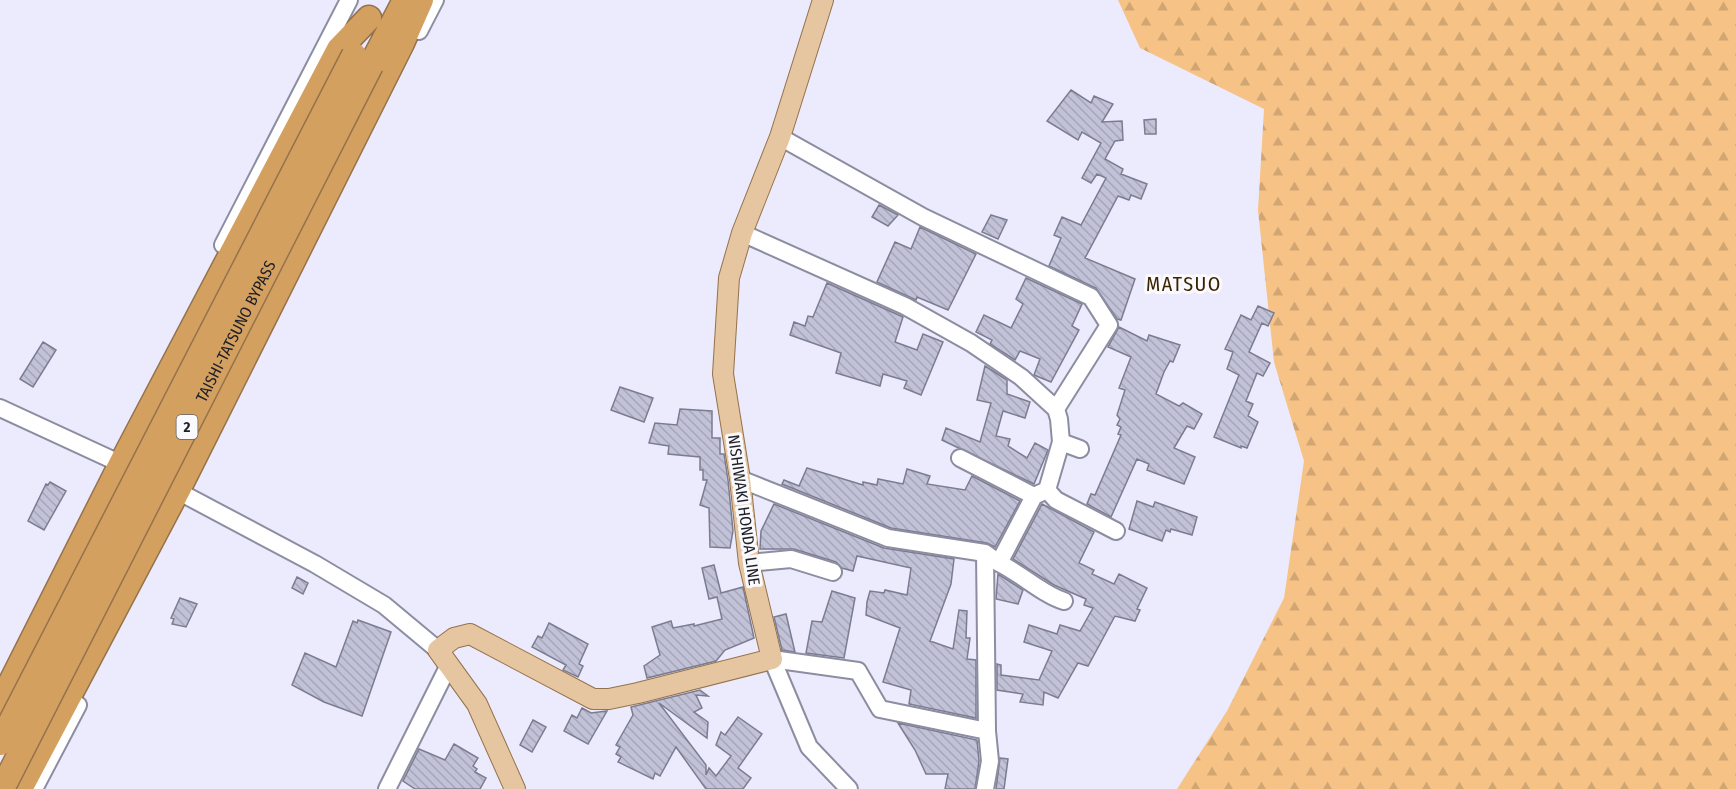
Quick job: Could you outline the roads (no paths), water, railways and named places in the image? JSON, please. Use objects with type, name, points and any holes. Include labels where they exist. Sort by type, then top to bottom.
[{"type":"highway","name":"TAISHI-TATSUNO BYPASS","points":[[0,742],[363,61],[405,0]]},
{"type":"highway","points":[[0,705],[116,462],[222,275],[363,61],[421,0]]},
{"type":"highway","name":"TAISHI-TATSUNO BYPASS","points":[[2,789],[363,61],[374,9]]},
{"type":"highway","points":[[20,789],[182,492],[273,300],[363,61]]},
{"type":"main road","name":"NISHIWAKI HONDA LINE","points":[[772,659],[749,563],[740,479],[723,374],[729,278],[742,233],[780,137],[823,0]]},
{"type":"main road","points":[[516,789],[477,704],[443,657],[454,638],[470,634],[581,694],[601,699],[638,693],[772,659]]},
{"type":"street","points":[[0,682],[116,462],[349,0]]},
{"type":"street","points":[[34,789],[182,492],[435,0]]},
{"type":"street","points":[[780,137],[923,217],[1091,297],[1109,325],[1056,409]]},
{"type":"street","points":[[742,233],[905,306],[971,343],[1021,377],[1056,409],[1061,442],[1040,493],[999,563]]},
{"type":"street","points":[[0,408],[182,492],[315,564],[384,605],[443,657],[387,789]]},
{"type":"street","points":[[1061,442],[1080,449]]},
{"type":"street","points":[[960,458],[1056,500],[1116,531]]},
{"type":"street","points":[[740,479],[888,538],[985,553],[1023,575],[1053,598],[1064,602]]},
{"type":"street","points":[[985,553],[987,731],[990,761],[985,789]]},
{"type":"street","points":[[749,563],[791,559],[833,572]]},
{"type":"street","points":[[772,659],[858,671],[880,709],[987,731]]},
{"type":"street","points":[[772,659],[809,747],[849,789]]},
{"type":"district","name":"MATSUO","points":[[1184,284]]}]
